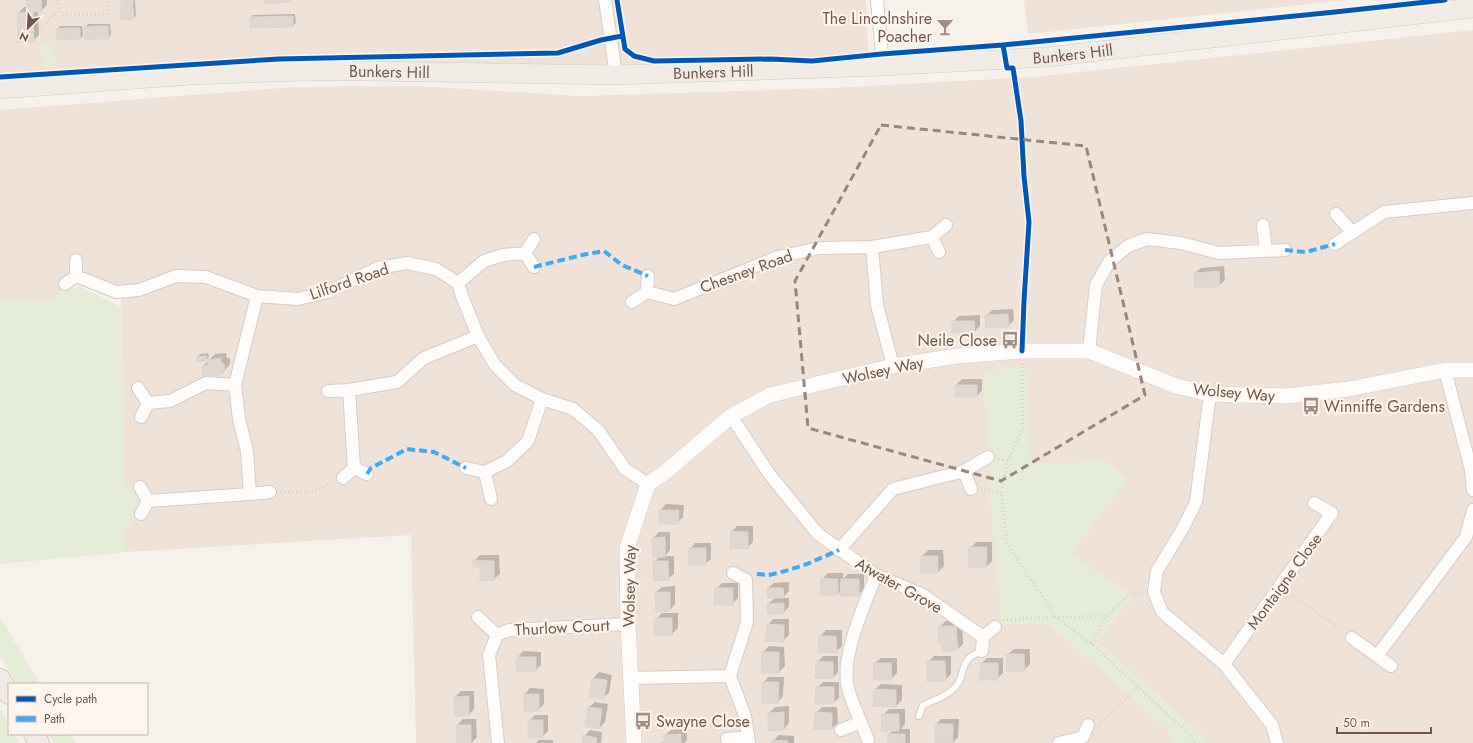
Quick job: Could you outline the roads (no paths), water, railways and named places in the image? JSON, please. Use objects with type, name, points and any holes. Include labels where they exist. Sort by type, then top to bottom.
[{"type":"highway","points":[[0,679],[8,692]]},
{"type":"main road","name":"Bunkers Hill","points":[[0,89],[190,74],[367,71],[616,75],[883,66],[1047,57],[1473,8]]},
{"type":"street","points":[[605,0],[616,75]]},
{"type":"street","points":[[877,0],[883,66]]},
{"type":"street","points":[[1335,244],[1384,212],[1473,203]]},
{"type":"street","points":[[1336,214],[1352,232]]},
{"type":"street","points":[[939,252],[932,237],[946,225]]},
{"type":"street","points":[[1263,225],[1266,251]]},
{"type":"street","name":"Chesney Road","points":[[647,292],[674,299],[778,257],[818,248],[872,247],[932,237]]},
{"type":"street","points":[[525,253],[534,239]]},
{"type":"street","points":[[1089,351],[1096,285],[1109,262],[1128,246],[1147,239],[1182,243],[1219,253],[1285,250]]},
{"type":"street","points":[[872,247],[878,305],[893,366]]},
{"type":"street","points":[[525,253],[534,267]]},
{"type":"street","points":[[525,253],[503,255],[484,261],[458,283],[478,336],[495,365],[516,385],[542,400],[573,409],[598,430],[625,469],[648,484]]},
{"type":"street","points":[[65,284],[76,276],[76,260]]},
{"type":"street","name":"Lilford Road","points":[[76,276],[116,292],[139,290],[176,276],[206,277],[257,296],[298,299],[328,292],[378,268],[407,263],[436,269],[458,283]]},
{"type":"street","points":[[632,302],[647,292],[648,276]]},
{"type":"street","points":[[250,494],[247,451],[239,419],[235,385],[257,296]]},
{"type":"street","points":[[328,391],[349,390],[396,382],[424,358],[478,336]]},
{"type":"street","name":"Wolsey Way","points":[[634,743],[628,624],[627,548],[648,484],[663,474],[731,416],[770,395],[893,366],[957,356],[1022,351],[1089,351],[1176,386],[1210,394],[1286,396],[1349,389],[1445,370],[1473,370]]},
{"type":"street","points":[[1445,370],[1471,470],[1473,490]]},
{"type":"street","points":[[148,403],[170,401],[206,383],[235,385]]},
{"type":"street","points":[[138,388],[148,403]]},
{"type":"street","points":[[349,390],[354,468]]},
{"type":"street","points":[[1210,394],[1196,502],[1183,528],[1157,571],[1154,592],[1162,612],[1224,664],[1272,725],[1277,743]]},
{"type":"street","points":[[466,468],[485,472],[507,461],[528,441],[542,400]]},
{"type":"street","points":[[141,417],[148,403]]},
{"type":"street","name":"Atwater Grove","points":[[731,416],[770,475],[818,534],[876,575],[923,595],[983,637]]},
{"type":"street","points":[[839,550],[893,489],[964,471],[988,457]]},
{"type":"street","points":[[354,468],[367,474]]},
{"type":"street","points":[[343,478],[354,468]]},
{"type":"street","points":[[964,471],[971,489]]},
{"type":"street","points":[[485,472],[491,499]]},
{"type":"street","points":[[140,487],[148,501]]},
{"type":"street","points":[[148,501],[270,492]]},
{"type":"street","points":[[141,514],[148,501]]},
{"type":"street","name":"Montaigne Close","points":[[1224,664],[1332,513],[1314,503]]},
{"type":"street","points":[[1377,656],[1466,536],[1473,510]]},
{"type":"street","points":[[733,573],[746,580]]},
{"type":"street","points":[[746,580],[757,574]]},
{"type":"street","points":[[868,740],[848,687],[846,661],[876,575]]},
{"type":"street","points":[[728,739],[748,740],[745,716],[730,676],[747,622],[746,580]]},
{"type":"street","name":"Thurlow Court","points":[[478,617],[497,635]]},
{"type":"street","name":"Thurlow Court","points":[[498,743],[489,655],[497,635],[509,630],[628,624]]},
{"type":"street","points":[[982,651],[983,637],[995,627]]},
{"type":"street","points":[[1352,638],[1391,666]]},
{"type":"street","points":[[631,678],[730,676]]},
{"type":"street","points":[[842,730],[861,722]]},
{"type":"street","points":[[1059,743],[1087,740],[1088,725]]},
{"type":"lane","points":[[919,716],[923,705],[948,695],[960,680],[966,661],[970,655],[982,651]]},
{"type":"place","name":"The Lincolnshire Poacher","points":[[945,27]]},
{"type":"place","name":"Neile Close","points":[[1010,340]]},
{"type":"place","name":"Winniffe Gardens","points":[[1311,406]]},
{"type":"place","name":"Swayne Close","points":[[643,721]]}]
